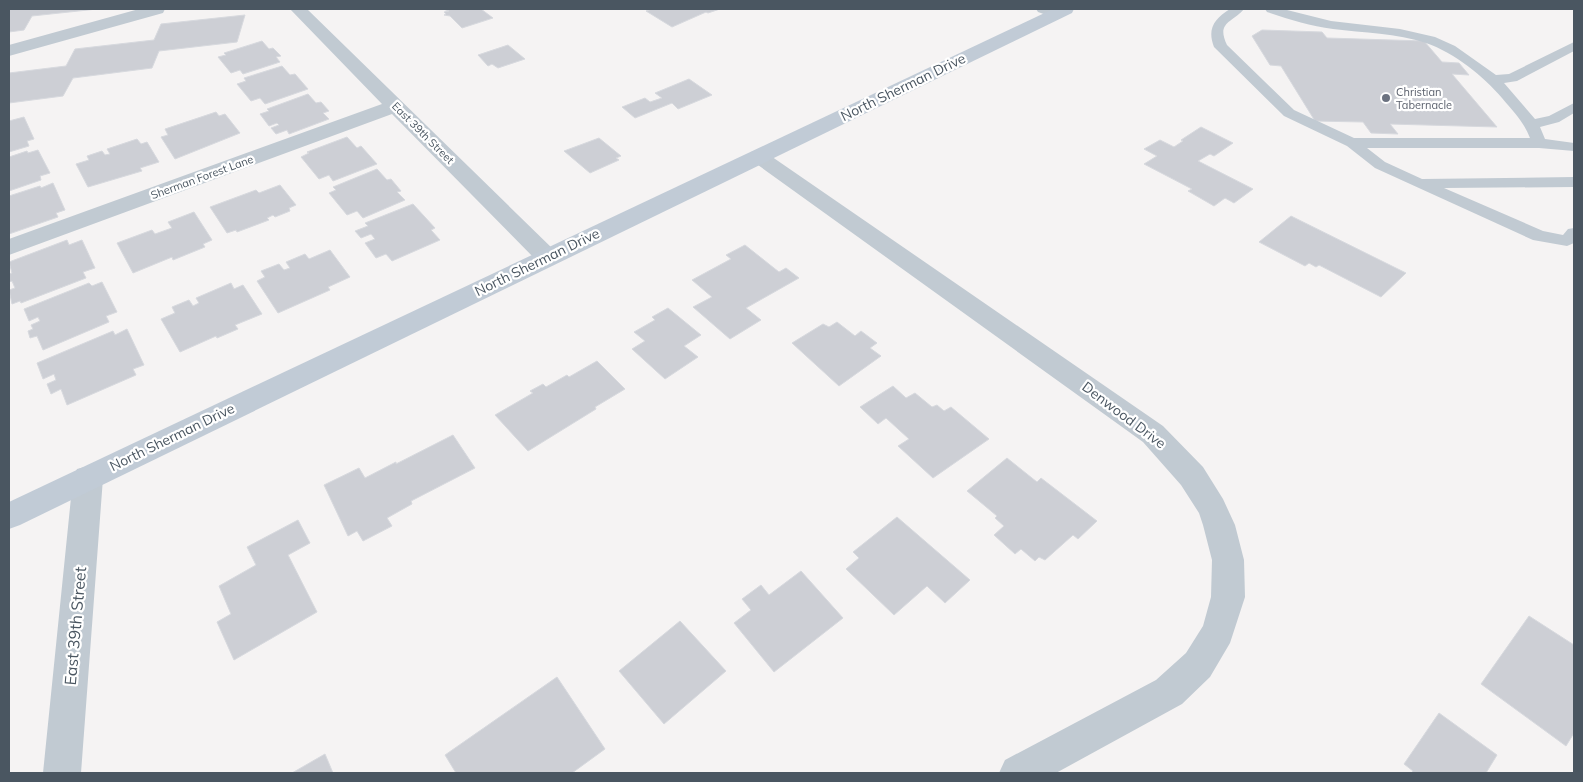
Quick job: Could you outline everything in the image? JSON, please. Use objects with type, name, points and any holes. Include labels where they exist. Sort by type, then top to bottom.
[{"type":"main road","name":"North Sherman Drive","points":[[9,516],[547,258],[1054,11]]},
{"type":"street","points":[[9,51],[157,9]]},
{"type":"street","name":"East 39th Street","points":[[298,9],[547,258]]},
{"type":"street","name":"Sherman Forest Lane","points":[[9,247],[396,106]]},
{"type":"street","name":"Denwood Drive","points":[[758,156],[1153,434],[1192,476],[1212,508],[1219,525],[1228,560],[1228,597],[1218,632],[1198,665],[1169,692],[1018,773]]},
{"type":"street","name":"East 39th Street","points":[[62,773],[88,478]]},
{"type":"lane","points":[[1238,9],[1216,28],[1215,37],[1221,47],[1289,113],[1352,143],[1380,165],[1539,236],[1566,241],[1574,233]]},
{"type":"lane","points":[[1271,9],[1331,25],[1400,33],[1430,40],[1450,49],[1493,79],[1532,124],[1538,143]]},
{"type":"lane","points":[[1493,79],[1512,78],[1574,46]]},
{"type":"lane","points":[[1532,124],[1554,119],[1574,107]]},
{"type":"lane","points":[[1352,143],[1538,143],[1574,147]]},
{"type":"lane","points":[[1419,184],[1574,182]]},
{"type":"building","points":[[9,9],[97,9],[32,16],[24,30],[9,32]]},
{"type":"building","points":[[443,9],[481,9],[493,18],[462,28],[450,16],[444,15],[446,14],[444,12],[449,11]]},
{"type":"building","points":[[652,9],[720,9],[706,12],[672,27],[646,11]]},
{"type":"building","points":[[245,15],[237,42],[159,51],[152,68],[73,78],[63,96],[9,103],[9,73],[66,66],[75,49],[154,40],[161,24]]},
{"type":"building","name":"Christian Tabernacle","points":[[1262,30],[1322,32],[1327,38],[1424,41],[1442,62],[1459,63],[1469,75],[1452,74],[1497,127],[1390,124],[1398,134],[1371,133],[1363,122],[1315,121],[1281,66],[1270,65],[1252,36]]},
{"type":"building","points":[[262,41],[269,49],[273,48],[281,56],[276,57],[280,62],[243,74],[240,70],[231,73],[218,57],[226,55],[224,53]]},
{"type":"building","points":[[508,45],[525,59],[498,68],[492,64],[488,66],[478,55]]},
{"type":"building","points":[[282,66],[290,75],[295,74],[308,89],[265,104],[260,98],[251,101],[237,84],[246,81],[244,78]]},
{"type":"building","points":[[689,79],[712,95],[678,109],[672,103],[635,118],[622,107],[645,98],[650,102],[662,98],[655,93]]},
{"type":"building","points":[[308,94],[316,103],[321,102],[329,111],[323,113],[329,119],[289,134],[287,130],[276,134],[271,128],[279,125],[277,123],[269,126],[260,114],[269,111],[267,109]]},
{"type":"building","points":[[216,112],[219,116],[225,114],[240,133],[175,159],[161,137],[168,135],[165,129]]},
{"type":"building","points":[[24,117],[34,139],[27,141],[29,146],[9,152],[9,121]]},
{"type":"building","points":[[1201,127],[1233,143],[1214,156],[1210,154],[1198,161],[1253,189],[1234,203],[1225,198],[1214,206],[1188,191],[1192,189],[1144,164],[1157,156],[1144,149],[1160,140],[1174,147]]},
{"type":"building","points":[[347,137],[357,148],[361,146],[377,164],[333,181],[329,175],[319,179],[301,157],[309,153],[307,152]]},
{"type":"building","points":[[599,138],[621,156],[616,158],[619,160],[590,173],[564,151]]},
{"type":"building","points":[[137,139],[141,144],[147,142],[159,162],[140,168],[142,171],[88,187],[76,164],[89,160],[87,156],[102,151],[105,155],[110,154],[107,149]]},
{"type":"building","points":[[38,150],[50,173],[40,176],[41,180],[9,191],[9,157],[27,151],[28,153]]},
{"type":"building","points":[[377,169],[387,180],[391,179],[401,191],[397,192],[405,200],[363,218],[357,211],[347,215],[329,193],[336,190],[333,187]]},
{"type":"building","points":[[53,183],[65,210],[56,213],[58,217],[9,234],[9,196]]},
{"type":"building","points":[[280,185],[296,205],[289,208],[290,211],[275,217],[273,215],[267,218],[269,220],[237,232],[236,230],[227,233],[210,207],[256,190],[259,193]]},
{"type":"building","points":[[413,204],[435,228],[431,230],[440,240],[392,261],[386,254],[376,258],[365,243],[375,239],[371,234],[361,238],[355,231],[368,226],[365,223]]},
{"type":"building","points":[[194,212],[212,240],[203,244],[205,247],[173,260],[172,257],[133,273],[117,243],[152,230],[155,234],[172,228],[168,222]]},
{"type":"building","points":[[1291,216],[1406,273],[1381,297],[1319,265],[1316,267],[1309,263],[1305,266],[1259,242]]},
{"type":"building","points":[[67,240],[69,245],[82,240],[95,268],[83,272],[86,278],[21,303],[20,301],[12,304],[9,290],[15,288],[12,281],[9,282],[9,274],[12,273],[9,262]]},
{"type":"building","points":[[745,245],[779,272],[786,268],[799,278],[746,308],[761,320],[730,339],[693,307],[712,297],[692,280],[731,259],[726,255]]},
{"type":"building","points":[[330,250],[350,277],[328,287],[330,290],[278,313],[257,281],[265,277],[261,271],[279,264],[284,270],[290,268],[286,262],[305,254],[309,259]]},
{"type":"building","points":[[102,282],[117,312],[106,316],[109,322],[43,350],[37,336],[30,338],[28,331],[33,329],[31,325],[40,321],[38,317],[29,321],[24,309],[89,283],[92,286]]},
{"type":"building","points":[[231,283],[234,289],[243,285],[262,314],[235,325],[238,329],[217,338],[216,336],[180,352],[161,319],[175,313],[172,307],[189,300],[193,306],[199,303],[196,298]]},
{"type":"building","points":[[668,308],[701,335],[684,346],[698,357],[665,379],[632,349],[645,341],[634,332],[655,320],[652,317]]},
{"type":"building","points":[[837,322],[855,336],[861,331],[877,343],[870,348],[881,356],[839,386],[792,343],[823,324],[829,327]]},
{"type":"building","points":[[127,329],[144,365],[133,369],[136,375],[67,405],[61,389],[51,394],[47,384],[56,380],[54,374],[43,379],[37,363],[113,331],[115,335]]},
{"type":"building","points":[[597,361],[625,389],[528,451],[495,415],[533,393],[530,391],[543,384],[546,387],[567,375],[569,377]]},
{"type":"building","points":[[893,386],[906,398],[915,393],[932,407],[937,405],[944,411],[951,407],[989,439],[933,478],[898,446],[909,439],[886,418],[878,424],[860,407]]},
{"type":"building","points":[[453,435],[475,468],[411,501],[412,504],[387,518],[392,526],[363,541],[357,531],[348,536],[324,485],[359,468],[365,478]]},
{"type":"building","points":[[1007,458],[1037,482],[1041,478],[1097,521],[1078,539],[1073,535],[1045,560],[1039,557],[1035,561],[1021,549],[1015,554],[994,535],[1004,526],[995,518],[997,516],[967,491]]},
{"type":"building","points":[[897,517],[970,580],[945,603],[927,586],[894,615],[846,569],[859,558],[853,552]]},
{"type":"building","points":[[298,520],[310,543],[288,555],[317,612],[234,660],[217,622],[231,614],[219,586],[256,565],[247,547]]},
{"type":"building","points":[[801,571],[843,618],[774,672],[734,623],[751,610],[742,599],[761,585],[769,595]]},
{"type":"building","points":[[1529,616],[1574,645],[1574,733],[1566,746],[1481,684]]},
{"type":"building","points":[[680,621],[726,671],[664,724],[619,671]]},
{"type":"building","points":[[557,677],[605,749],[572,773],[456,773],[445,755]]},
{"type":"building","points":[[1439,713],[1497,755],[1486,773],[1411,773],[1413,771],[1404,764]]},
{"type":"building","points":[[325,754],[333,773],[292,773]]},
{"type":"place","name":"Christian Tabernacle","points":[[1386,98]]}]
